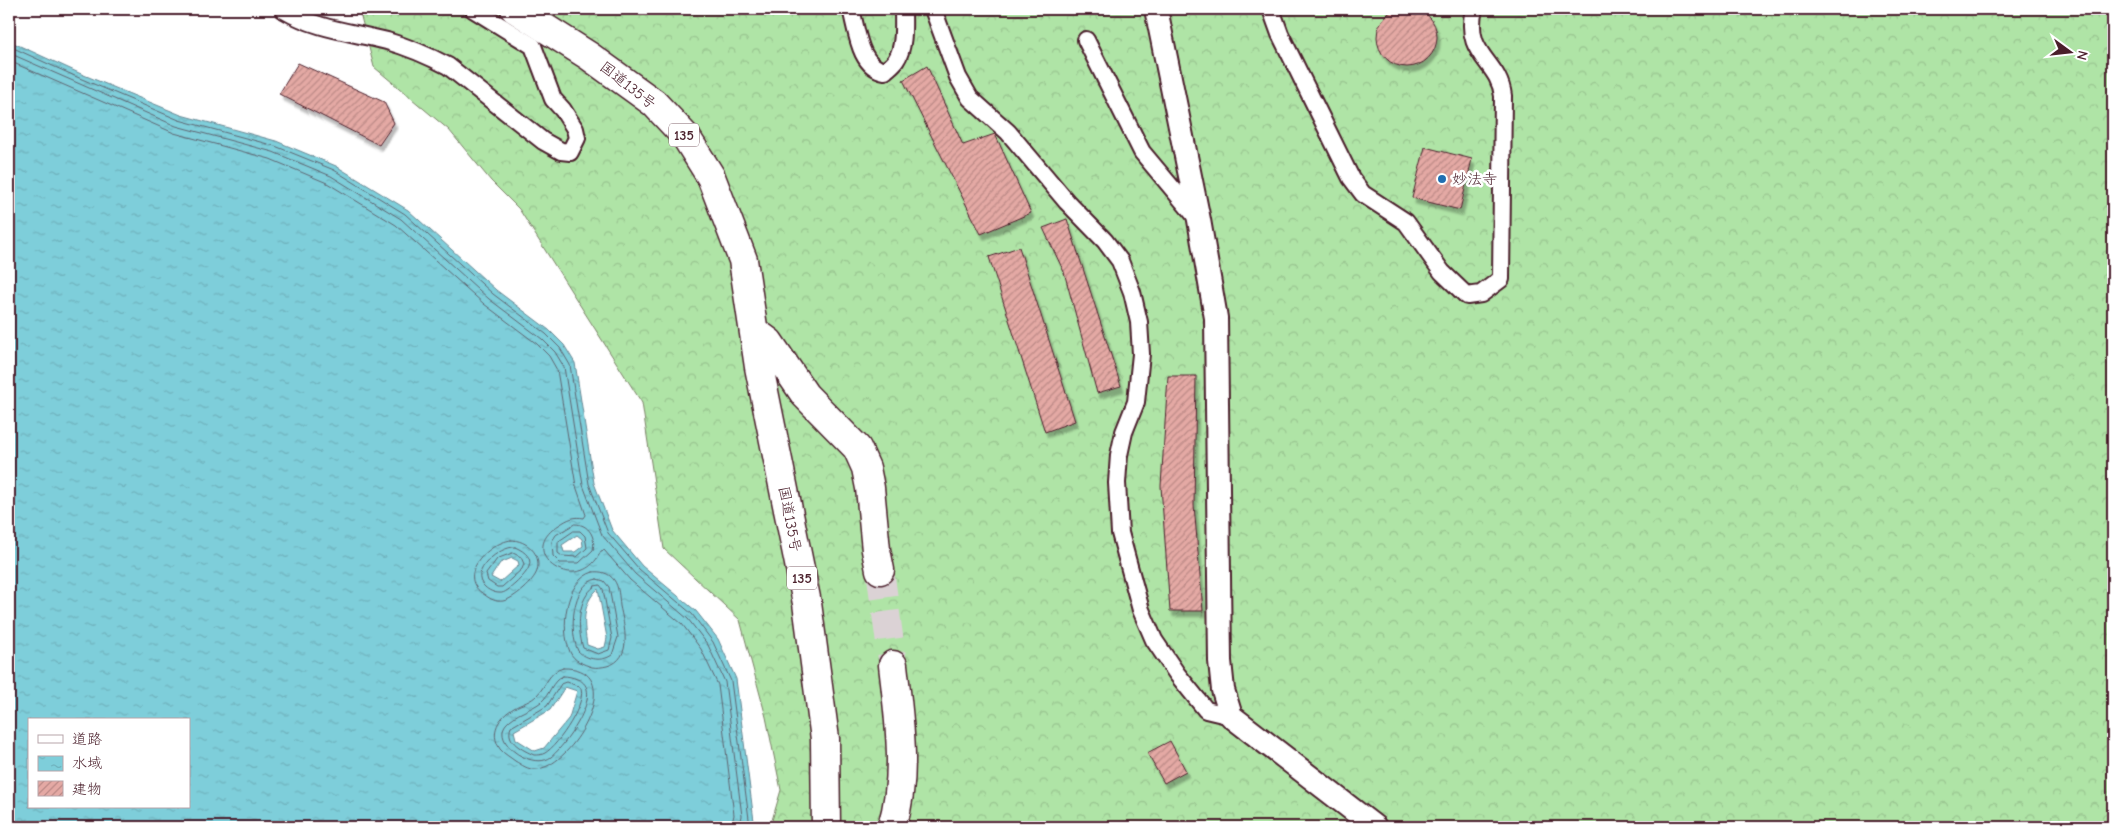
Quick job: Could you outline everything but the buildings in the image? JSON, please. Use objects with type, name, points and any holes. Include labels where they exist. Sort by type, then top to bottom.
[{"type":"highway","name":"国道135号","points":[[515,9],[589,56],[646,98],[686,137],[711,177],[743,260],[754,331],[806,603],[825,740],[826,827]]},
{"type":"highway","points":[[754,331],[769,342],[805,396],[857,448],[866,468],[870,488],[880,570]]},
{"type":"highway","points":[[892,827],[897,810],[901,779],[902,746],[893,665]]},
{"type":"street","points":[[284,10],[299,19],[331,29],[389,41],[432,57],[448,66],[542,141],[561,152],[570,152],[577,138],[574,129],[563,110],[553,99],[533,46],[473,9]]},
{"type":"street","points":[[851,9],[863,54],[869,64],[876,70],[885,71],[896,61],[899,53],[903,9]]},
{"type":"street","points":[[933,9],[958,78],[970,98],[1008,132],[1067,202],[1105,242],[1120,261],[1132,292],[1139,322],[1141,354],[1136,402],[1124,432],[1119,455],[1117,483],[1120,533],[1141,610],[1154,640],[1177,674],[1206,710],[1231,716],[1375,827]]},
{"type":"street","points":[[1156,9],[1199,220],[1216,318],[1220,661],[1223,690],[1231,716]]},
{"type":"street","points":[[1272,9],[1280,34],[1351,178],[1363,194],[1406,222],[1442,272],[1467,296],[1481,294],[1502,279],[1502,84],[1473,41],[1474,9]]},
{"type":"street","points":[[1086,40],[1142,152],[1199,220]]},
{"type":"green space","points":[[359,9],[2113,9],[2113,827],[770,827],[781,790],[766,717],[740,620],[664,549],[642,403],[519,209],[491,181],[449,130],[374,67]]},
{"type":"water","points":[[9,41],[79,73],[181,115],[276,141],[336,166],[408,210],[496,290],[549,330],[564,345],[575,363],[594,483],[612,530],[642,566],[696,611],[718,639],[736,679],[754,821],[748,827],[9,827]],"holes":[[[577,535],[582,539],[583,546],[575,552],[564,552],[562,545]],[[512,558],[518,561],[519,565],[500,582],[491,577],[500,563]],[[598,589],[607,638],[605,647],[598,649],[587,645],[585,630],[586,608]],[[565,687],[577,691],[569,718],[544,748],[535,751],[516,739],[514,731],[550,710]]]},
{"type":"tunnel","points":[[880,570],[893,665]]},
{"type":"place","name":"妙法寺","points":[[1442,179]]}]
